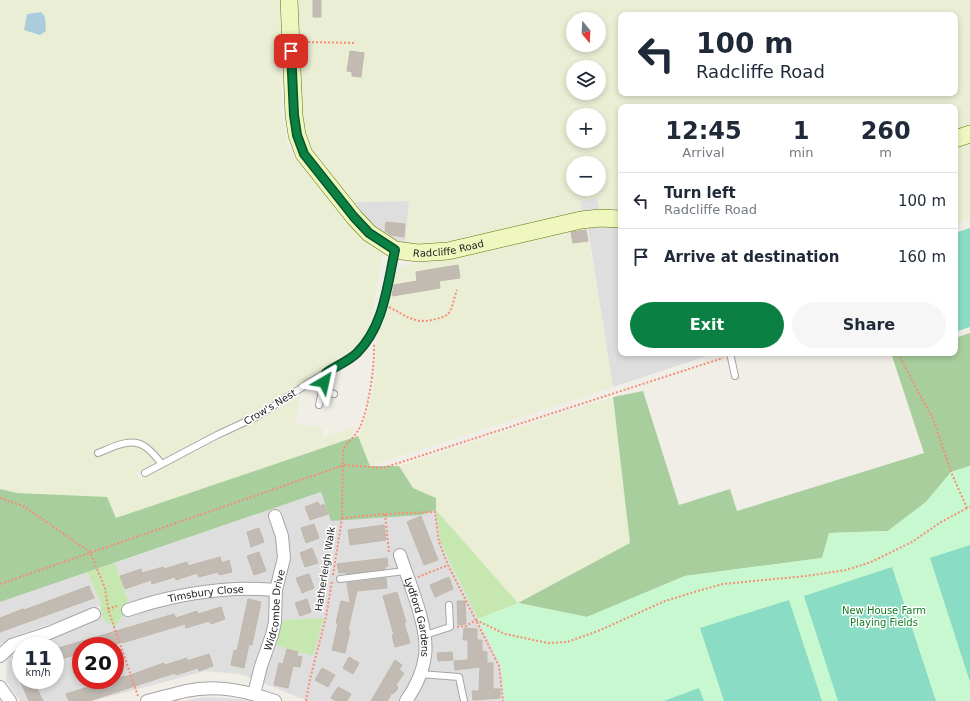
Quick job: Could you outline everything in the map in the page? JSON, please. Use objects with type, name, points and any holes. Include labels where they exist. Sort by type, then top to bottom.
[{"type":"main road","name":"Radcliffe Road","points":[[289,0],[294,115],[297,135],[304,154],[354,217],[369,233],[395,250],[418,253],[448,251],[581,220],[600,218],[618,219]]},
{"type":"main road","points":[[958,138],[970,134]]},
{"type":"street","name":"Widcombe Drive","points":[[254,694],[275,622],[276,590],[284,558],[281,520]]},
{"type":"street","name":"Lydford Gardens","points":[[400,555],[425,635],[425,655],[420,674],[406,701]]},
{"type":"street","name":"Timsbury Close","points":[[134,605],[213,591],[237,589],[276,590]]},
{"type":"street","points":[[0,656],[12,645],[90,620]]},
{"type":"street","points":[[0,687],[10,701]]},
{"type":"street","points":[[146,701],[187,690],[209,688],[254,694],[275,701]]},
{"type":"lane","name":"Crow's Nest","points":[[146,473],[256,417],[356,353],[374,331],[381,313],[395,250]]},
{"type":"lane","points":[[730,356],[735,376]]},
{"type":"lane","points":[[319,405],[326,373]]},
{"type":"lane","points":[[322,391],[334,394]]},
{"type":"lane","points":[[98,453],[127,443],[136,443],[144,446],[162,464]]},
{"type":"lane","points":[[340,579],[407,576]]},
{"type":"lane","points":[[425,635],[450,627],[448,605]]},
{"type":"lane","points":[[420,674],[459,677],[464,701]]},
{"type":"path","points":[[290,42],[356,43]]},
{"type":"path","points":[[383,304],[416,321],[425,322],[443,317],[447,314],[457,290]]},
{"type":"path","points":[[342,518],[344,466],[343,450],[356,434],[361,425],[370,390],[374,331]]},
{"type":"path","points":[[0,584],[344,466],[383,468],[724,356]]},
{"type":"path","points":[[450,627],[466,626],[476,620],[505,634],[548,643],[567,642],[598,631],[671,599],[701,590],[723,584],[806,576],[846,570],[871,562],[912,542],[941,522],[969,507],[951,472],[934,421],[900,356]]},
{"type":"path","points":[[0,498],[23,506],[90,552],[105,588],[108,609],[140,701]]},
{"type":"path","name":"Hatherleigh Walk","points":[[306,701],[310,679],[326,617],[342,518],[385,514],[435,512],[438,542],[499,666],[503,701]]},
{"type":"path","points":[[385,514],[390,556],[400,555]]},
{"type":"path","points":[[407,576],[448,564]]},
{"type":"path","points":[[108,609],[127,604],[134,605]]},
{"type":"shaded area","points":[[597,198],[600,214],[582,215],[581,202]]},
{"type":"shaded area","points":[[409,201],[405,243],[384,237],[349,202]]},
{"type":"shaded area","points":[[587,223],[618,225],[618,356],[707,356],[613,387]]},
{"type":"shaded area","points":[[321,492],[421,515],[436,510],[440,542],[501,666],[504,701],[308,701],[240,674],[205,671],[93,701],[20,701],[6,681],[7,655],[12,652],[12,689],[64,689],[64,637],[46,637],[128,600],[115,563]]},
{"type":"shaded area","points":[[87,572],[101,603],[100,606],[12,637],[0,645],[0,602]]},
{"type":"shaded area","points":[[204,697],[240,699],[248,701],[186,701]]},
{"type":"green space","points":[[0,0],[280,0],[281,112],[289,150],[365,239],[383,248],[370,329],[353,350],[262,410],[136,473],[140,480],[258,420],[300,396],[295,423],[323,428],[322,438],[356,426],[352,438],[116,519],[0,489]]},
{"type":"green space","points":[[296,0],[970,0],[970,129],[958,133],[958,104],[618,104],[618,214],[600,214],[597,198],[582,215],[447,244],[421,246],[405,243],[409,201],[349,202],[309,151],[301,130]]},
{"type":"green space","points":[[970,139],[970,219],[958,223],[958,143]]},
{"type":"green space","points":[[586,224],[613,387],[370,466],[358,436],[363,429],[374,387],[377,334],[386,311],[392,277],[398,270],[404,266],[470,253]]},
{"type":"green space","points":[[970,228],[970,327],[958,331],[958,232]]},
{"type":"green space","points":[[970,333],[970,466],[951,472],[926,502],[888,531],[830,533],[822,558],[685,576],[587,617],[518,603],[630,543],[613,397],[643,391],[679,505],[730,489],[737,511],[924,453],[892,356],[958,356],[958,337]]},
{"type":"green space","points":[[613,397],[630,543],[518,603],[436,510],[435,498],[413,488],[399,466]]},
{"type":"green space","points":[[358,436],[370,466],[399,466],[413,488],[436,498],[436,510],[421,515],[331,521],[321,492],[0,602],[0,489],[17,493],[107,497],[116,518]]},
{"type":"green space","name":"New House Farm Playing Fields","points":[[970,466],[970,701],[504,701],[501,666],[478,619],[518,603],[587,617],[685,576],[822,558],[829,533],[888,531],[926,502],[951,472]]},
{"type":"green space","points":[[436,510],[518,603],[478,619],[440,542]]},
{"type":"green space","points":[[970,545],[970,682],[930,558]]},
{"type":"green space","points":[[115,563],[128,600],[126,611],[116,625],[113,626],[103,619],[100,606],[101,603],[87,572]]},
{"type":"green space","points":[[892,567],[936,701],[838,701],[804,596]]},
{"type":"green space","points":[[789,600],[822,701],[724,701],[700,628]]},
{"type":"green space","points":[[324,618],[313,656],[276,645],[280,633],[281,620]]},
{"type":"green space","points":[[699,688],[704,701],[664,701]]},
{"type":"water","points":[[41,12],[45,17],[46,31],[40,35],[24,30],[27,14]]},
{"type":"building","points":[[313,0],[321,0],[321,17],[313,17]]},
{"type":"building","points":[[350,51],[364,53],[361,77],[352,76],[352,72],[347,71]]},
{"type":"building","points":[[386,222],[405,224],[404,237],[391,235],[385,231]]},
{"type":"building","points":[[586,230],[588,241],[573,243],[571,232]]},
{"type":"building","points":[[458,265],[460,278],[439,281],[440,288],[392,296],[394,285],[417,281],[416,272]]},
{"type":"building","points":[[318,502],[320,506],[324,504],[328,514],[310,520],[305,507]]},
{"type":"building","points":[[421,516],[438,560],[424,565],[407,522]]},
{"type":"building","points":[[314,524],[319,538],[306,543],[301,528]]},
{"type":"building","points":[[384,525],[386,540],[350,545],[348,530]]},
{"type":"building","points":[[259,528],[264,542],[251,547],[247,532]]},
{"type":"building","points":[[312,548],[318,563],[305,567],[300,553]]},
{"type":"building","points":[[259,552],[266,571],[254,575],[247,556]]},
{"type":"building","points":[[220,557],[222,563],[229,560],[232,572],[219,575],[218,572],[199,577],[197,573],[176,580],[175,577],[152,584],[151,580],[125,589],[120,576],[141,569],[142,573],[163,567],[164,569],[187,562],[188,566]]},
{"type":"building","points":[[387,558],[388,566],[385,567],[385,569],[346,574],[346,572],[339,573],[337,564]]},
{"type":"building","points":[[309,574],[314,588],[302,593],[296,578]]},
{"type":"building","points":[[449,577],[453,589],[435,597],[430,585]]},
{"type":"building","points":[[386,578],[387,588],[357,591],[348,630],[350,631],[345,653],[332,650],[338,624],[336,623],[341,601],[350,603],[347,583]]},
{"type":"building","points":[[89,586],[94,598],[0,632],[0,618]]},
{"type":"building","points":[[397,592],[406,622],[404,623],[410,643],[395,647],[392,635],[394,635],[383,596]]},
{"type":"building","points":[[248,599],[261,602],[252,645],[249,644],[244,668],[231,665],[234,650],[237,651]]},
{"type":"building","points":[[307,599],[311,612],[300,616],[295,603]]},
{"type":"building","points":[[457,601],[465,601],[466,624],[458,625]]},
{"type":"building","points":[[221,607],[225,619],[211,624],[209,621],[186,628],[185,624],[124,642],[124,637],[96,637],[174,614],[176,618],[197,611],[198,614]]},
{"type":"building","points":[[464,628],[477,629],[477,640],[482,640],[482,651],[487,652],[487,663],[493,663],[493,689],[500,689],[500,698],[473,700],[472,691],[479,691],[480,667],[455,670],[454,661],[468,660],[468,640],[463,640]]},
{"type":"building","points":[[72,644],[72,656],[64,658],[64,646]]},
{"type":"building","points":[[287,649],[298,652],[297,656],[302,657],[300,667],[293,666],[288,688],[274,685],[279,663],[283,664]]},
{"type":"building","points":[[452,652],[453,660],[438,661],[437,653]]},
{"type":"building","points":[[209,654],[213,666],[199,671],[198,668],[176,675],[175,673],[89,701],[69,701],[66,694],[82,689],[124,689],[124,676],[164,663],[165,665],[187,658],[187,661]]},
{"type":"building","points":[[349,657],[359,663],[353,674],[343,668]]},
{"type":"building","points":[[395,660],[402,665],[399,670],[404,673],[396,685],[398,687],[396,691],[393,694],[392,693],[387,701],[371,701]]},
{"type":"building","points":[[322,668],[335,675],[328,687],[315,680]]},
{"type":"building","points":[[338,687],[351,694],[347,701],[336,701],[331,698]]},
{"type":"building","points":[[24,689],[37,689],[43,701],[29,701]]},
{"type":"route","points":[[291,51],[294,115],[297,135],[304,154],[354,217],[369,233],[395,250],[381,313],[374,331],[356,353],[326,373],[324,382]]}]
